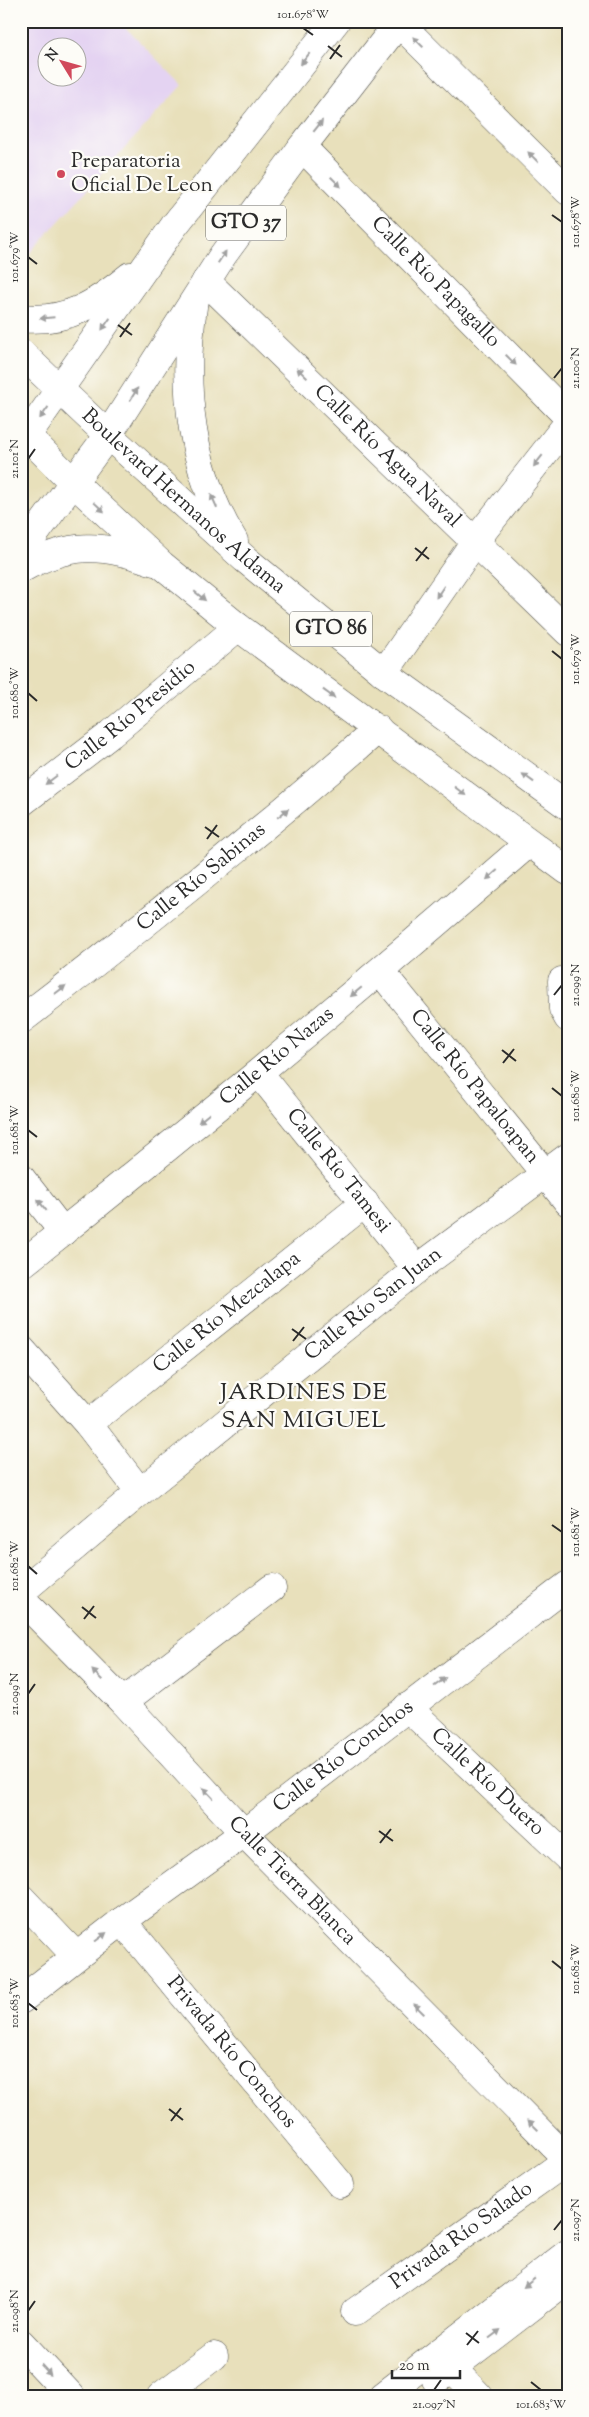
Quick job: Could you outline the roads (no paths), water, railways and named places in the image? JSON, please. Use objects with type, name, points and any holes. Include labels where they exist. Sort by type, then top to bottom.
[{"type":"street","name":"GTO 37","points":[[23,437],[60,390],[174,226],[336,21]]},
{"type":"street","name":"GTO 37","points":[[21,553],[108,435],[200,290],[302,147],[399,22]]},
{"type":"street","points":[[399,22],[568,191]]},
{"type":"street","name":"Calle Río Papagallo","points":[[302,147],[568,417]]},
{"type":"street","points":[[21,318],[50,318],[68,315],[88,307],[122,282],[160,247]]},
{"type":"street","points":[[200,290],[188,363],[188,396],[193,428],[200,462],[210,494],[226,528],[245,559]]},
{"type":"street","name":"Calle Río Agua Naval","points":[[200,290],[476,540],[568,632]]},
{"type":"street","name":"Boulevard Hermanos Aldama","points":[[21,353],[245,559],[384,673],[568,806]]},
{"type":"street","points":[[384,673],[476,540],[568,423]]},
{"type":"street","name":"GTO 86","points":[[23,437],[162,565],[238,628],[378,729],[568,871]]},
{"type":"street","points":[[21,569],[47,556],[78,548],[115,549],[162,565]]},
{"type":"street","name":"Calle Río Presidio","points":[[21,803],[111,734],[238,628]]},
{"type":"street","name":"Calle Río Sabinas","points":[[21,1020],[148,923],[289,807],[378,729]]},
{"type":"street","name":"Calle Río Nazas","points":[[21,1265],[381,972],[529,843]]},
{"type":"street","name":"Calle Río Papaloapan","points":[[381,972],[568,1202]]},
{"type":"street","points":[[562,980],[564,1009],[568,1018]]},
{"type":"street","name":"Calle Río Tamesi","points":[[259,1073],[417,1269]]},
{"type":"street","name":"Calle Río San Juan","points":[[21,1592],[140,1492],[417,1269],[568,1156]]},
{"type":"street","points":[[21,1178],[63,1232]]},
{"type":"street","name":"Calle Río Mezcalapa","points":[[88,1424],[365,1203]]},
{"type":"street","points":[[21,1348],[88,1424],[140,1492]]},
{"type":"street","points":[[123,1702],[272,1588]]},
{"type":"street","name":"Calle Río Conchos","points":[[21,2000],[122,1921],[244,1833],[407,1707],[565,1593]]},
{"type":"street","name":"Calle Tierra Blanca","points":[[21,1599],[123,1702],[244,1833],[568,2160]]},
{"type":"street","name":"Calle Río Duero","points":[[407,1707],[568,1858]]},
{"type":"street","points":[[21,1898],[76,1956]]},
{"type":"street","name":"Privada Río Conchos","points":[[122,1921],[340,2184]]},
{"type":"street","name":"Privada Río Salado","points":[[355,2312],[568,2160]]},
{"type":"street","points":[[384,2396],[568,2253]]},
{"type":"street","points":[[415,2396],[568,2279]]},
{"type":"street","points":[[21,2343],[71,2396]]},
{"type":"street","points":[[161,2396],[214,2356]]},
{"type":"street","points":[[451,2368],[479,2396]]},
{"type":"place","name":"Preparatoria Oficial De Leon","points":[[61,174]]},
{"type":"district","name":"JARDINES DE SAN MIGUEL","points":[[304,1407]]}]
